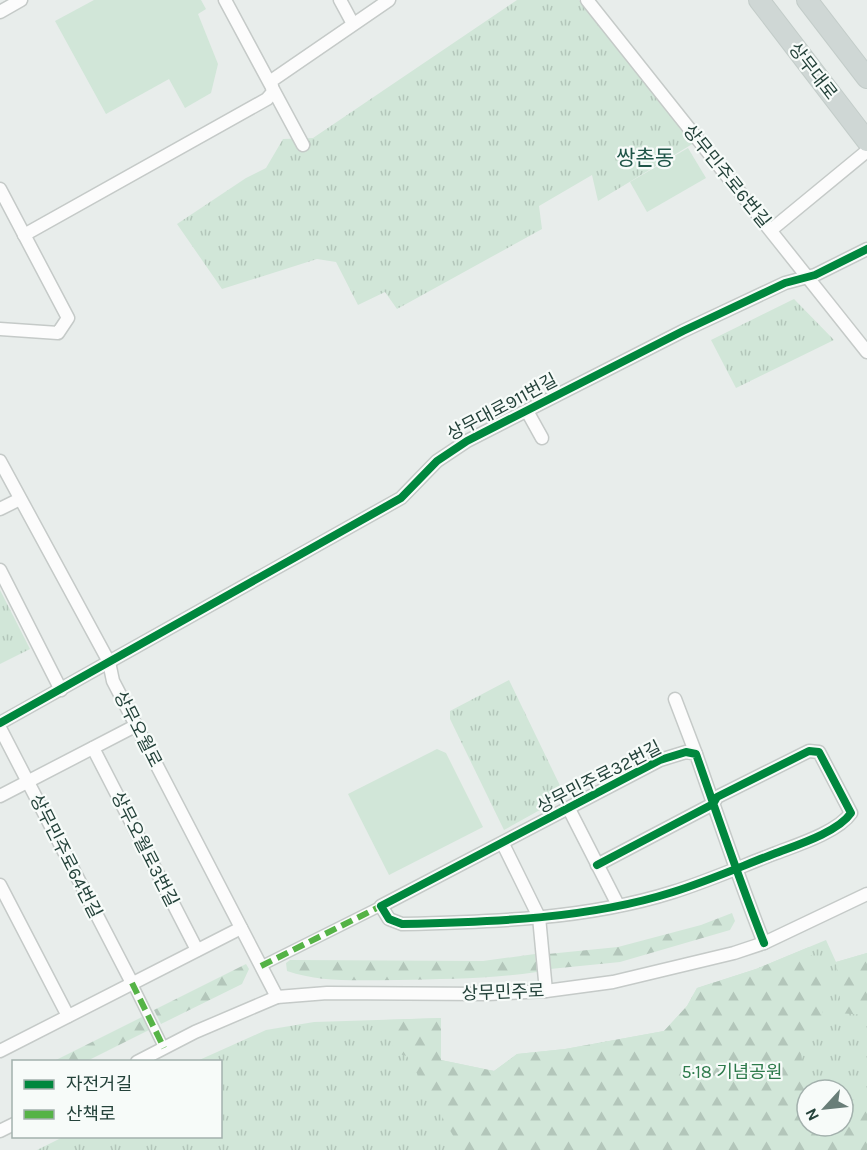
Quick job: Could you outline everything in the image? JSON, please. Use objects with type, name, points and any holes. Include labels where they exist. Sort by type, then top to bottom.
[{"type":"main road","name":"상무대로","points":[[759,0],[867,141]]},
{"type":"main road","points":[[807,0],[867,78]]},
{"type":"street","points":[[1,10],[21,0]]},
{"type":"street","points":[[225,0],[271,81],[303,145]]},
{"type":"street","points":[[340,0],[353,24]]},
{"type":"street","points":[[271,81],[389,0]]},
{"type":"street","name":"상무민주로6번길","points":[[587,0],[867,352]]},
{"type":"street","points":[[24,235],[267,99],[273,92],[271,81]]},
{"type":"street","points":[[771,230],[867,151]]},
{"type":"street","points":[[0,329],[58,333],[68,318],[2,196]]},
{"type":"street","name":"상무대로911번길","points":[[0,723],[401,498],[452,449],[672,336],[785,284],[815,275],[867,249]]},
{"type":"street","points":[[527,411],[542,438]]},
{"type":"street","name":"상무오월로","points":[[0,461],[109,662],[113,681],[277,997]]},
{"type":"street","points":[[0,509],[20,499]]},
{"type":"street","points":[[0,570],[61,690]]},
{"type":"street","points":[[675,699],[696,754],[734,869],[764,943]]},
{"type":"street","points":[[0,796],[137,725]]},
{"type":"street","name":"상무민주로64번길","points":[[0,728],[132,983]]},
{"type":"street","name":"상무오월로3번길","points":[[93,748],[197,950]]},
{"type":"street","points":[[381,906],[389,919],[402,924],[539,917],[618,905],[672,892],[801,844],[845,822],[851,813],[826,761],[819,752],[809,751],[717,797],[713,804],[597,865]]},
{"type":"street","name":"상무민주로32번길","points":[[261,966],[503,844],[660,760],[686,752],[696,754]]},
{"type":"street","name":"상무민주로32번길","points":[[569,809],[618,905]]},
{"type":"street","points":[[503,844],[539,917],[546,991]]},
{"type":"street","points":[[0,885],[68,1016]]},
{"type":"street","name":"상무민주로","points":[[141,1060],[277,997],[295,994],[488,994],[546,991],[613,982],[764,943],[867,894]]},
{"type":"street","points":[[0,1050],[241,928]]},
{"type":"street","points":[[132,983],[164,1048]]},
{"type":"green space","points":[[94,0],[201,0],[206,9],[198,14],[218,64],[211,93],[185,108],[169,79],[106,114],[55,21]]},
{"type":"green space","points":[[517,0],[579,0],[694,143],[598,201],[592,175],[539,206],[542,229],[397,309],[385,292],[358,305],[336,262],[317,259],[222,289],[177,224],[246,178],[266,168],[283,139],[313,138]]},
{"type":"green space","points":[[688,148],[706,178],[647,212],[630,182]]},
{"type":"green space","points":[[794,299],[834,340],[736,388],[711,340]]},
{"type":"green space","points":[[0,590],[30,649],[0,664]]},
{"type":"green space","points":[[509,680],[565,796],[504,830],[450,719],[450,711]]},
{"type":"green space","points":[[437,749],[446,753],[483,827],[389,875],[348,794]]},
{"type":"green space","points":[[732,913],[735,921],[730,930],[620,962],[550,969],[548,954],[618,947],[701,925]]},
{"type":"green space","name":"5·18 기념공원","points":[[826,940],[836,962],[867,953],[867,1150],[37,1150],[61,1138],[222,1138],[222,1060],[199,1060],[266,1030],[314,1022],[441,1018],[441,1060],[494,1071],[517,1054],[565,1049],[664,1031],[687,1006],[697,988],[756,969]]},
{"type":"green space","points":[[809,947],[811,955],[822,964],[831,986],[820,1020],[807,1034],[801,1051],[803,1070],[808,1078],[795,1078],[795,1138],[855,1138],[855,1099],[867,1096],[867,1150],[453,1150],[459,1146],[407,1056],[395,1053],[384,1020],[441,1018],[441,1060],[494,1071],[517,1054],[565,1049],[664,1031],[687,1006],[697,988],[756,969]]},
{"type":"green space","points":[[867,953],[867,1015],[837,1013],[840,999],[836,962]]},
{"type":"green space","points":[[535,954],[537,972],[450,979],[327,979],[287,971],[286,963],[290,960],[483,961]]},
{"type":"green space","points":[[246,964],[249,969],[242,984],[161,1024],[154,1010]]},
{"type":"green space","points":[[142,1017],[149,1030],[89,1060],[56,1060]]},
{"type":"marked path","points":[[261,966],[381,906]]},
{"type":"marked path","points":[[132,983],[164,1048]]},
{"type":"cycle path","points":[[0,723],[401,498],[437,461],[467,441],[683,331],[785,283],[815,275],[867,249]]},
{"type":"cycle path","points":[[597,865],[713,804],[717,797],[809,751],[819,752],[851,813],[837,826],[806,842],[763,858],[738,868],[725,873],[686,888],[607,908],[505,920],[402,924],[389,919],[381,906],[660,760],[686,752],[696,754],[704,778],[712,801],[721,825],[729,848],[737,872],[764,943]]},
{"type":"district","name":"쌍촌동","points":[[645,158]]}]
